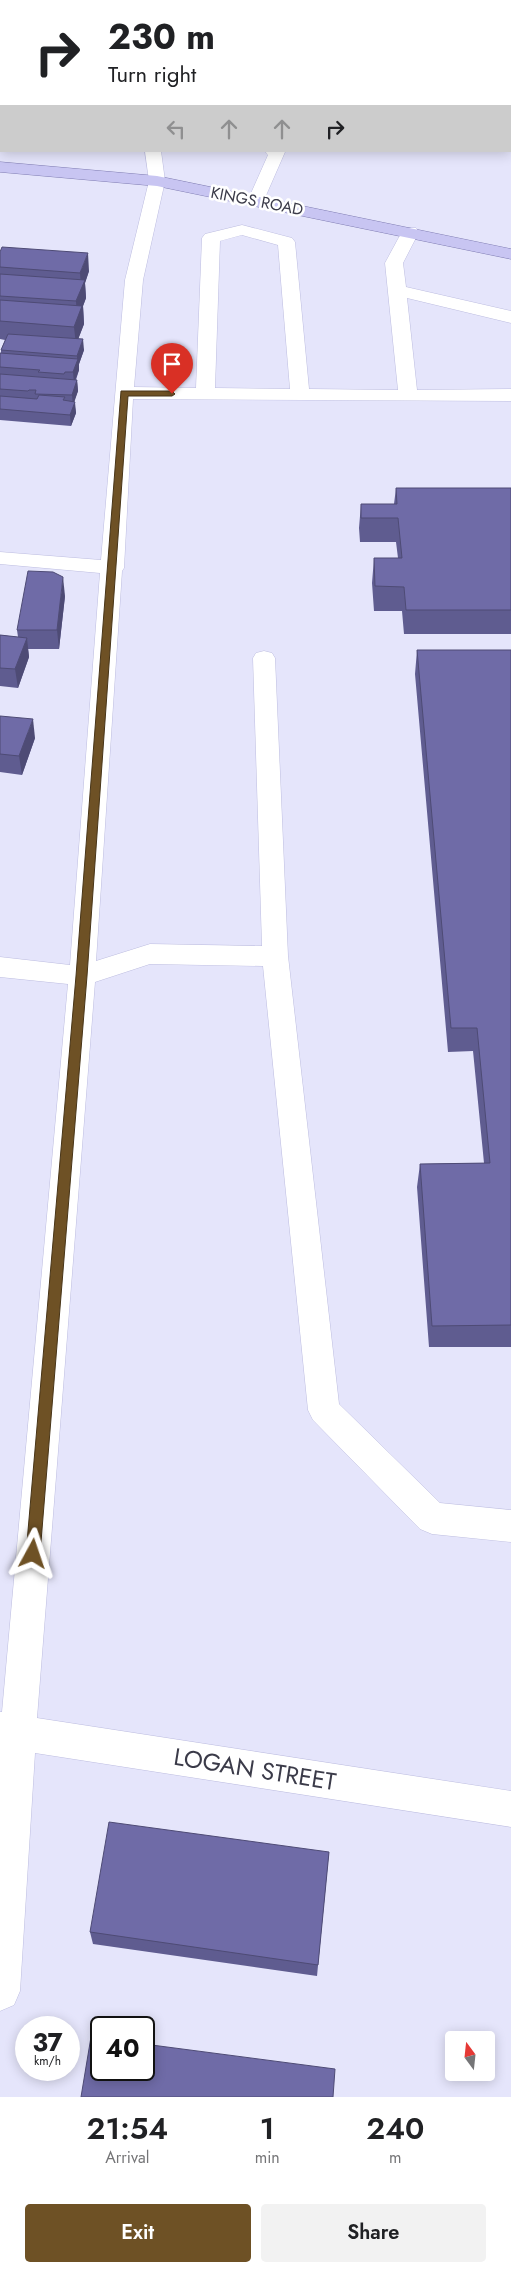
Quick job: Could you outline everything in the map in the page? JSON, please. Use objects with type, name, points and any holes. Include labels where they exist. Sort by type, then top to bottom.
[{"type":"main road","name":"KINGS ROAD","points":[[0,167],[158,182],[256,200],[511,254]]},
{"type":"street","points":[[0,1991],[9,1731],[82,976],[113,568],[124,393],[134,280],[158,182],[153,152]]},
{"type":"street","points":[[256,200],[277,152]]},
{"type":"street","points":[[205,394],[211,238],[242,230],[286,242],[300,395]]},
{"type":"street","points":[[408,396],[394,263],[410,232]]},
{"type":"street","points":[[398,291],[511,317]]},
{"type":"street","points":[[124,393],[408,396],[511,395]]},
{"type":"street","points":[[0,558],[113,568]]},
{"type":"street","points":[[264,658],[275,956],[324,1410],[432,1518],[511,1526]]},
{"type":"street","points":[[0,967],[82,976],[150,954],[275,956]]},
{"type":"street","name":"LOGAN STREET","points":[[9,1731],[511,1809]]},
{"type":"building","points":[[2,247],[88,253],[80,273],[0,267]]},
{"type":"building","points":[[0,274],[85,280],[76,301],[0,296]]},
{"type":"building","points":[[0,300],[82,306],[74,327],[0,321]]},
{"type":"building","points":[[8,334],[83,339],[77,356],[1,350]]},
{"type":"building","points":[[0,353],[78,359],[73,372],[65,372],[64,374],[38,372],[40,370],[0,367]]},
{"type":"building","points":[[0,374],[77,380],[72,395],[35,394],[36,390],[0,389]]},
{"type":"building","points":[[39,395],[65,397],[63,400],[75,402],[70,415],[0,409],[0,396],[37,399]]},
{"type":"building","points":[[396,488],[511,488],[511,610],[406,610],[404,587],[375,586],[374,558],[402,558],[398,518],[361,518],[361,504],[397,504]]},
{"type":"building","points":[[28,571],[53,572],[63,577],[57,630],[17,630]]},
{"type":"building","points":[[0,635],[27,638],[15,669],[0,668]]},
{"type":"building","points":[[417,650],[511,650],[511,1325],[432,1326],[420,1164],[490,1163],[477,1028],[451,1028]]},
{"type":"building","points":[[0,716],[33,719],[19,756],[0,754]]},
{"type":"building","points":[[109,1822],[329,1852],[318,1965],[90,1932]]},
{"type":"building","points":[[90,2043],[90,2081],[155,2081],[155,2045],[335,2069],[333,2097],[81,2097]]},
{"type":"route","points":[[33,1554],[82,976],[113,568],[124,393],[172,394]]}]
